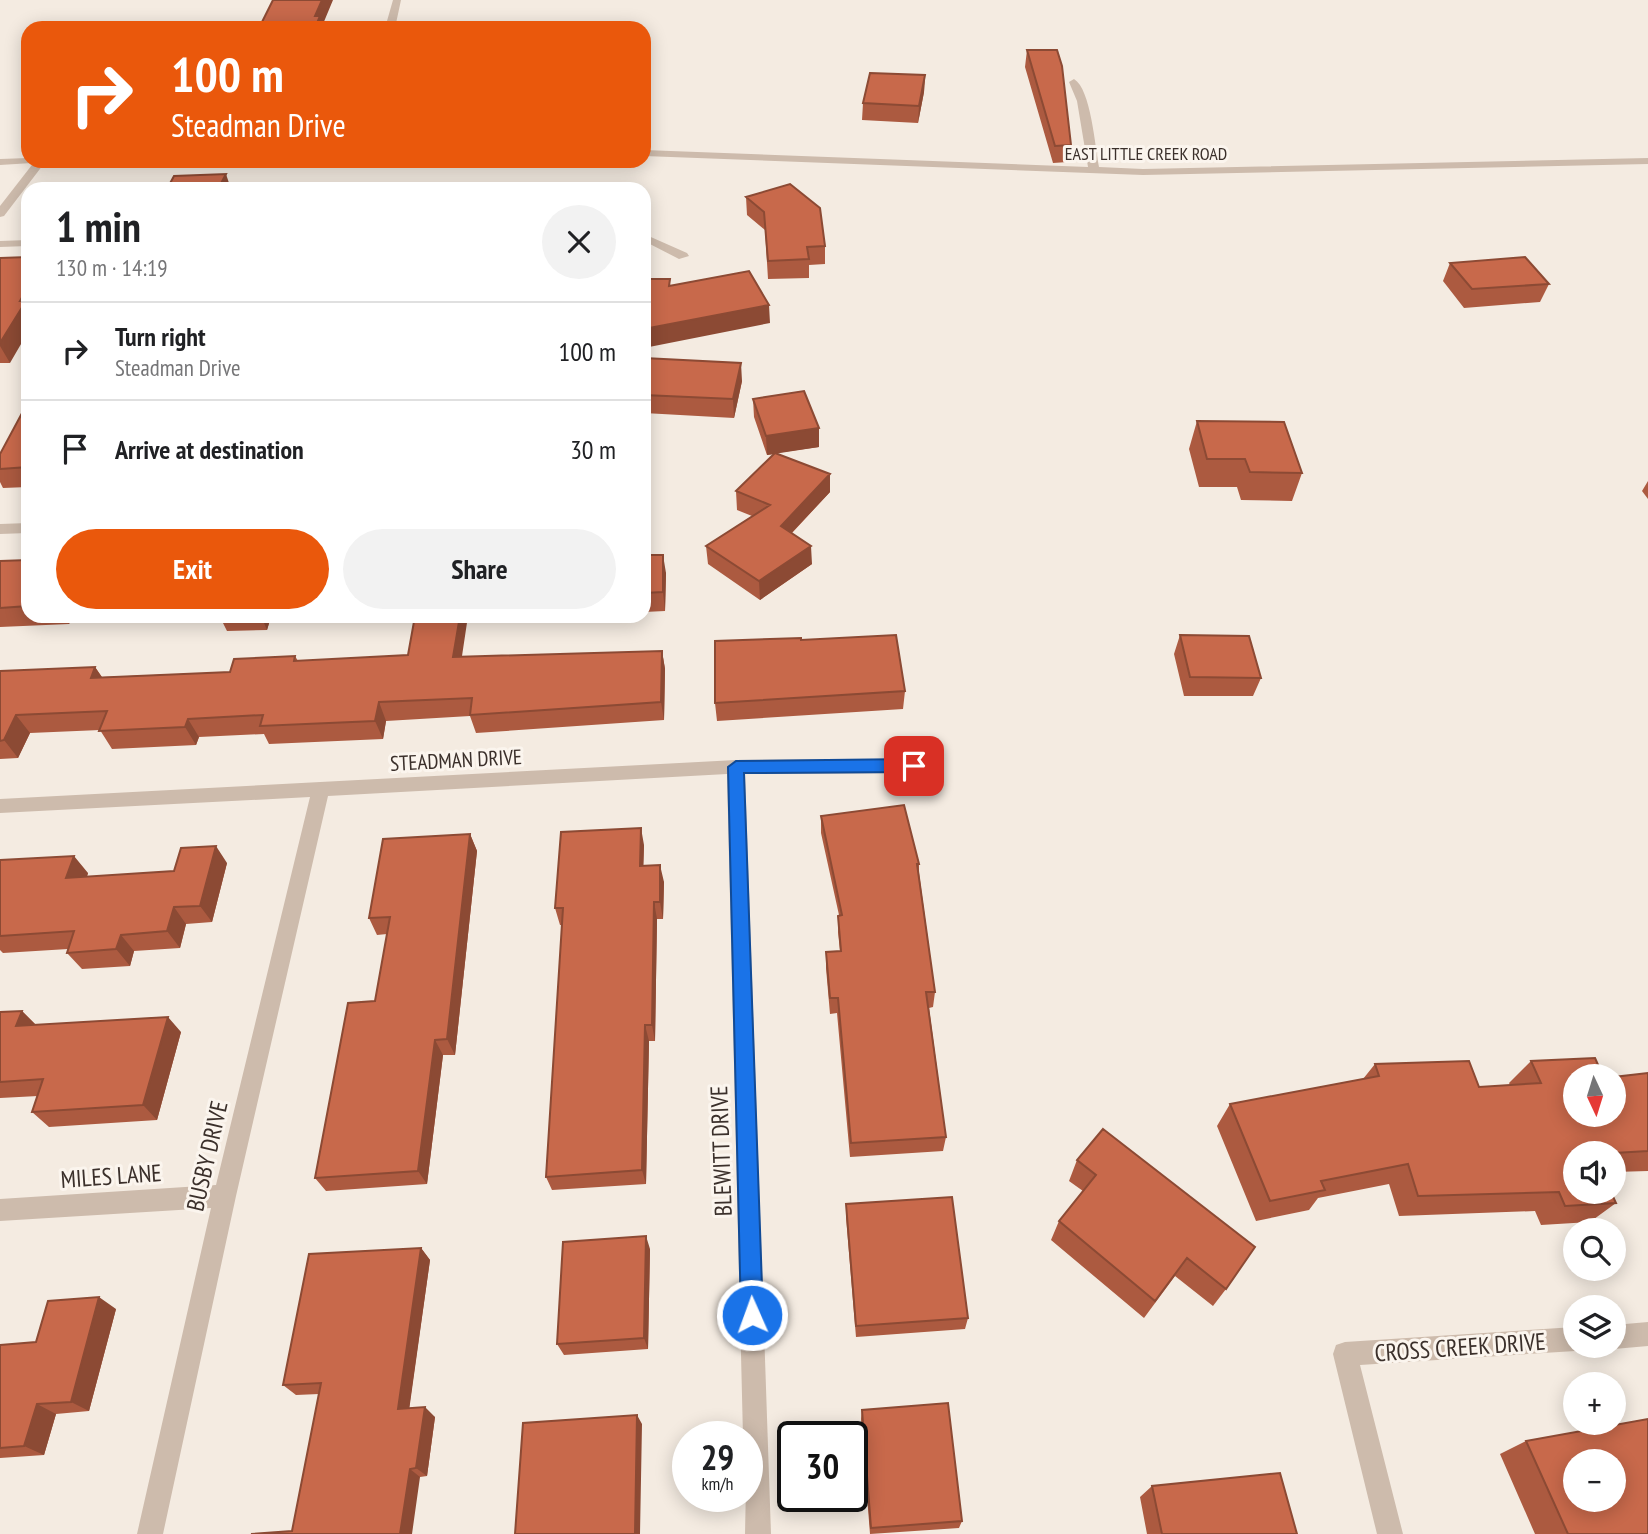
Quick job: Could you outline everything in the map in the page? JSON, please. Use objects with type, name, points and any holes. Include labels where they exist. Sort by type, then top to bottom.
[{"type":"street","points":[[392,21],[397,0]]},
{"type":"street","points":[[1074,82],[1082,101],[1094,171]]},
{"type":"street","name":"EAST LITTLE CREEK ROAD","points":[[651,153],[1094,171],[1304,171],[1648,161]]},
{"type":"street","points":[[0,162],[21,161]]},
{"type":"street","points":[[25,182],[36,168]]},
{"type":"street","points":[[0,214],[21,187]]},
{"type":"street","points":[[651,240],[683,256]]},
{"type":"street","points":[[0,244],[21,243]]},
{"type":"street","points":[[0,529],[21,528]]},
{"type":"street","name":"STEADMAN DRIVE","points":[[0,806],[736,767],[914,766]]},
{"type":"street","name":"BLEWITT DRIVE","points":[[736,767],[758,1534]]},
{"type":"street","name":"BUSBY DRIVE","points":[[150,1534],[225,1196],[320,790]]},
{"type":"street","name":"MILES LANE","points":[[0,1210],[225,1196]]},
{"type":"street","points":[[1626,1336],[1648,1334]]},
{"type":"street","name":"CROSS CREEK DRIVE","points":[[1390,1534],[1345,1354],[1563,1340]]},
{"type":"building","points":[[273,0],[322,0],[315,16],[320,16],[318,21],[262,21]]},
{"type":"building","points":[[1027,50],[1057,50],[1062,66],[1071,145],[1055,146]]},
{"type":"building","points":[[870,73],[925,75],[919,106],[863,103]]},
{"type":"building","points":[[226,174],[222,182],[171,182],[174,176]]},
{"type":"building","points":[[790,184],[820,208],[825,246],[807,247],[809,259],[768,261],[764,212],[746,197]]},
{"type":"building","points":[[21,257],[21,309],[0,343],[0,258]]},
{"type":"building","points":[[1525,257],[1549,284],[1472,289],[1450,263]]},
{"type":"building","points":[[749,271],[769,305],[651,328],[651,279],[670,279],[669,286]]},
{"type":"building","points":[[651,358],[741,363],[733,399],[651,395]]},
{"type":"building","points":[[804,391],[819,428],[766,436],[753,399]]},
{"type":"building","points":[[21,415],[21,468],[0,469],[0,454]]},
{"type":"building","points":[[1197,421],[1284,422],[1302,473],[1250,472],[1245,459],[1207,459]]},
{"type":"building","points":[[775,453],[830,474],[781,526],[811,546],[759,581],[706,546],[770,505],[736,491]]},
{"type":"building","points":[[651,555],[663,555],[663,592],[651,593]]},
{"type":"building","points":[[21,560],[21,606],[0,608],[0,561]]},
{"type":"building","points":[[414,623],[459,623],[453,657],[662,651],[661,702],[470,715],[472,698],[379,702],[375,721],[260,726],[263,715],[188,719],[185,727],[99,731],[107,711],[16,715],[4,740],[0,741],[0,671],[95,667],[91,678],[230,672],[234,659],[295,656],[294,661],[408,655]]},
{"type":"building","points":[[896,635],[905,691],[715,703],[715,641]]},
{"type":"building","points":[[1180,635],[1249,636],[1261,678],[1190,677]]},
{"type":"building","points":[[904,805],[919,864],[935,992],[926,992],[946,1137],[851,1143],[838,998],[830,998],[826,952],[841,951],[838,916],[842,915],[821,816]]},
{"type":"building","points":[[641,828],[640,866],[660,865],[660,902],[654,902],[652,1025],[645,1025],[642,1170],[546,1177],[563,908],[555,908],[561,832]]},
{"type":"building","points":[[470,834],[447,1039],[435,1040],[418,1171],[315,1178],[348,1003],[375,1001],[390,917],[369,918],[383,839]]},
{"type":"building","points":[[216,846],[200,906],[174,907],[167,931],[121,935],[116,949],[67,953],[74,931],[0,936],[0,860],[74,856],[66,878],[174,871],[181,848]]},
{"type":"building","points":[[22,1011],[16,1026],[168,1017],[143,1105],[32,1112],[43,1079],[0,1082],[0,1012]]},
{"type":"building","points":[[1595,1058],[1598,1064],[1563,1064],[1563,1127],[1626,1127],[1626,1076],[1648,1073],[1648,1151],[1626,1152],[1626,1141],[1563,1141],[1563,1201],[1559,1192],[1418,1196],[1408,1164],[1321,1181],[1325,1190],[1270,1201],[1230,1104],[1379,1076],[1375,1064],[1469,1061],[1479,1087],[1541,1083],[1531,1061]]},
{"type":"building","points":[[1103,1129],[1255,1247],[1226,1289],[1187,1258],[1155,1301],[1059,1221],[1096,1175],[1077,1160]]},
{"type":"building","points":[[952,1197],[968,1318],[856,1326],[846,1204]]},
{"type":"building","points":[[1564,1204],[1599,1204],[1565,1206]]},
{"type":"building","points":[[646,1236],[644,1338],[557,1344],[563,1242]]},
{"type":"building","points":[[421,1248],[398,1409],[425,1407],[416,1468],[410,1469],[400,1534],[251,1534],[292,1531],[321,1383],[283,1385],[309,1254]]},
{"type":"building","points":[[99,1297],[71,1402],[37,1404],[24,1446],[0,1448],[0,1345],[36,1342],[48,1301]]},
{"type":"building","points":[[948,1403],[962,1521],[871,1528],[868,1421],[863,1421],[862,1410]]},
{"type":"building","points":[[637,1415],[635,1534],[515,1534],[523,1423]]},
{"type":"building","points":[[1648,1419],[1648,1534],[1568,1534],[1526,1441],[1563,1434],[1626,1435],[1626,1423]]},
{"type":"building","points":[[1280,1473],[1297,1534],[1162,1534],[1152,1486]]},
{"type":"route","points":[[752,1315],[736,767],[914,766]]}]
